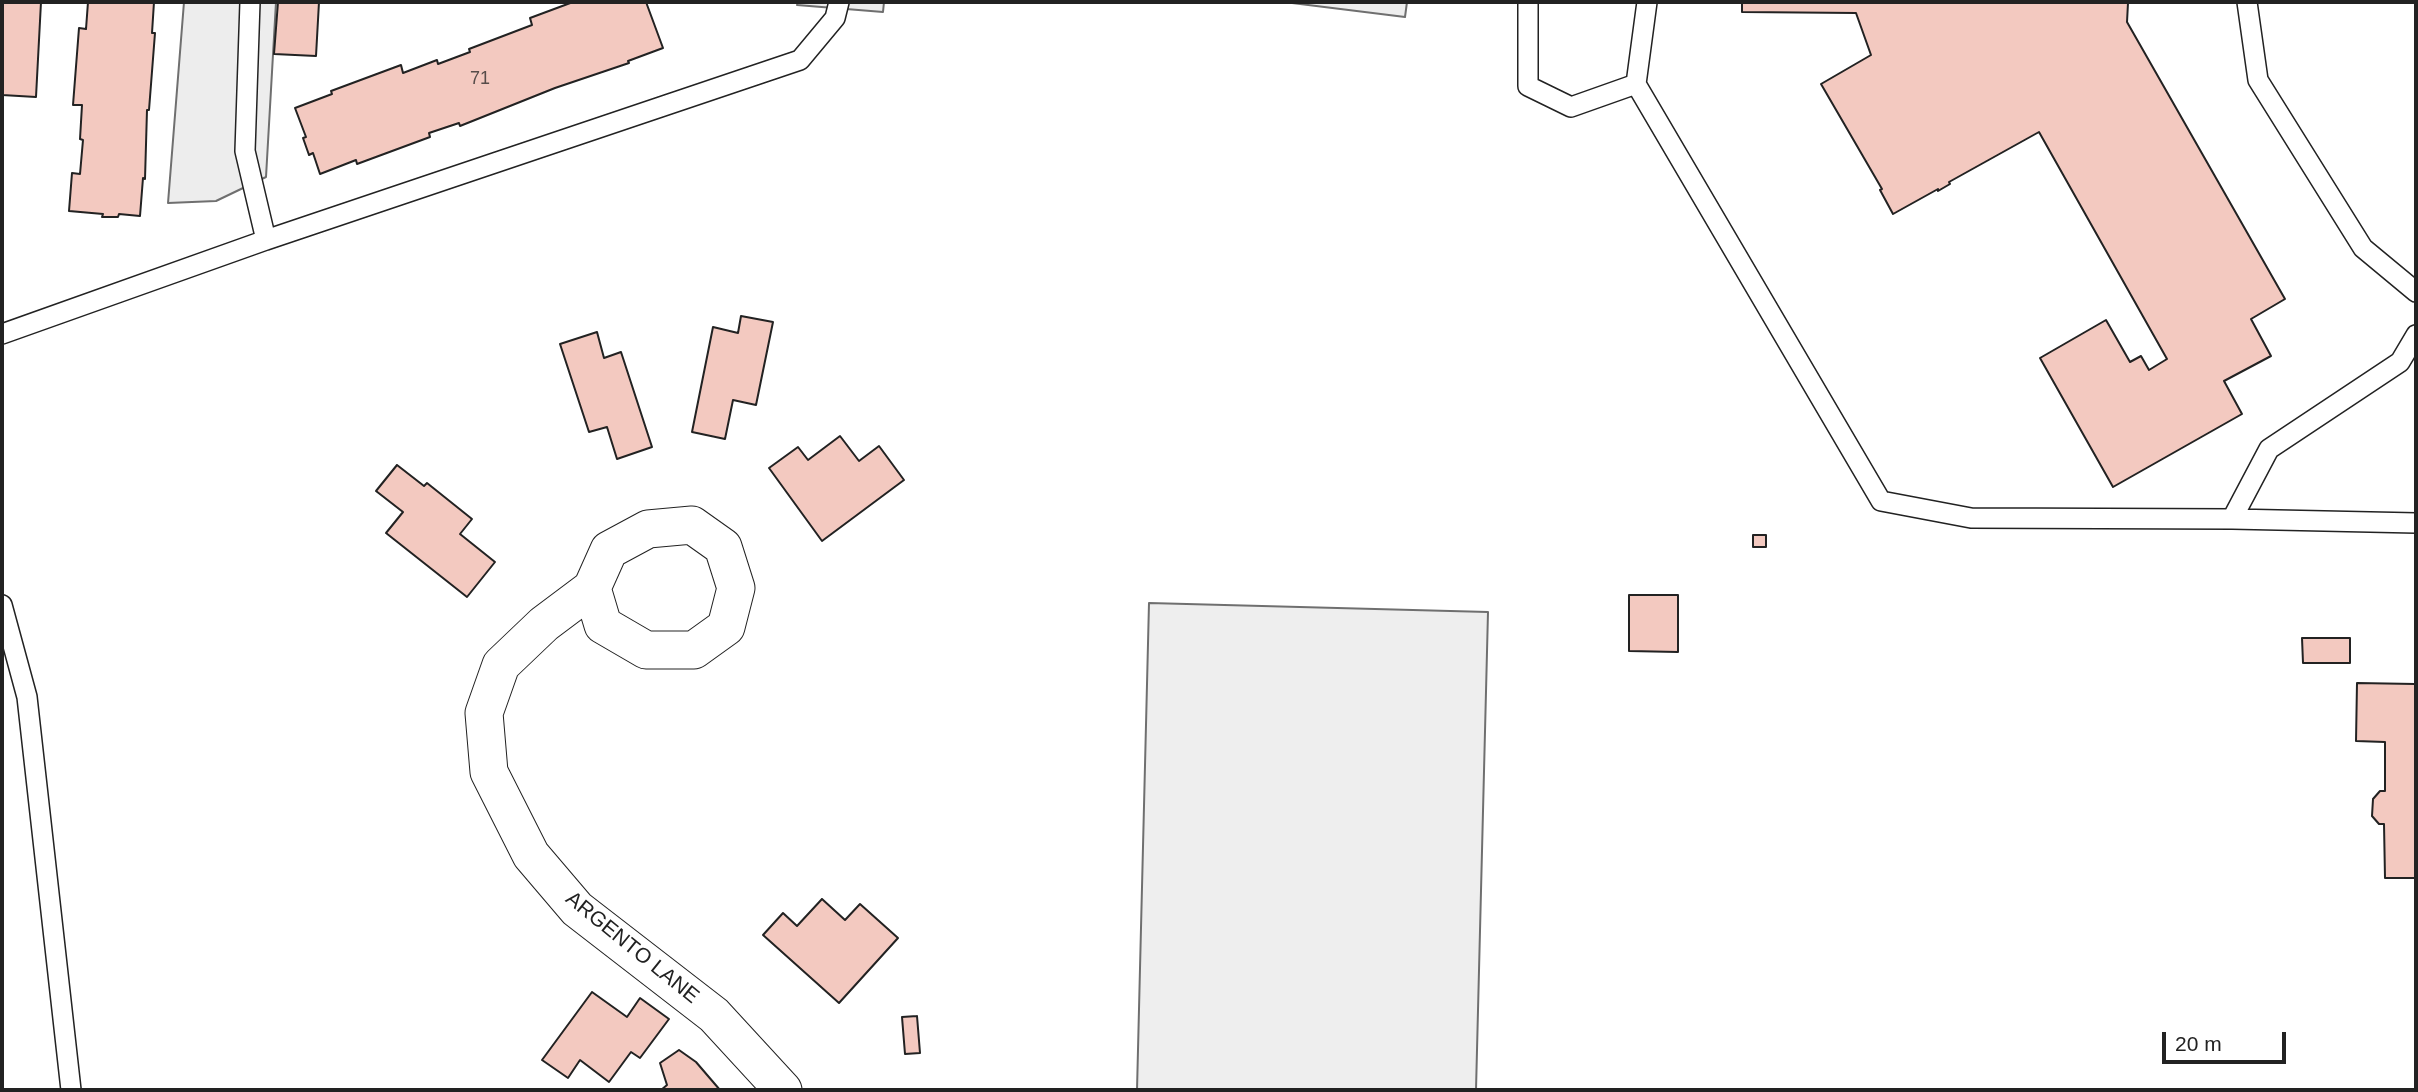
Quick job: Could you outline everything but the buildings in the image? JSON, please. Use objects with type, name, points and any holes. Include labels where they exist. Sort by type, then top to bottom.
[{"type":"street","name":"ARGENTO LANE","points":[[592,588],[544,624],[501,665],[484,713],[489,772],[531,855],[577,909],[714,1015],[783,1090]]},
{"type":"lane","points":[[250,2],[245,151],[266,240]]},
{"type":"lane","points":[[2,334],[266,240],[800,60],[835,18],[839,2]]},
{"type":"lane","points":[[1528,2],[1528,86],[1571,107],[1636,84]]},
{"type":"lane","points":[[1647,2],[1636,84],[1881,501],[1972,518],[2416,523]]},
{"type":"lane","points":[[2247,2],[2258,80],[2363,248],[2416,292]]},
{"type":"lane","points":[[2232,519],[2269,449],[2400,362],[2416,335]]},
{"type":"lane","points":[[2,605],[27,697],[71,1090]]},
{"type":"shaded area","points":[[184,2],[276,2],[266,177],[216,201],[168,203]]},
{"type":"shaded area","points":[[798,2],[884,2],[883,12],[797,5]]},
{"type":"shaded area","points":[[1284,2],[1407,2],[1405,17]]},
{"type":"shaded area","points":[[1149,603],[1488,612],[1476,1090],[1137,1090]]}]
